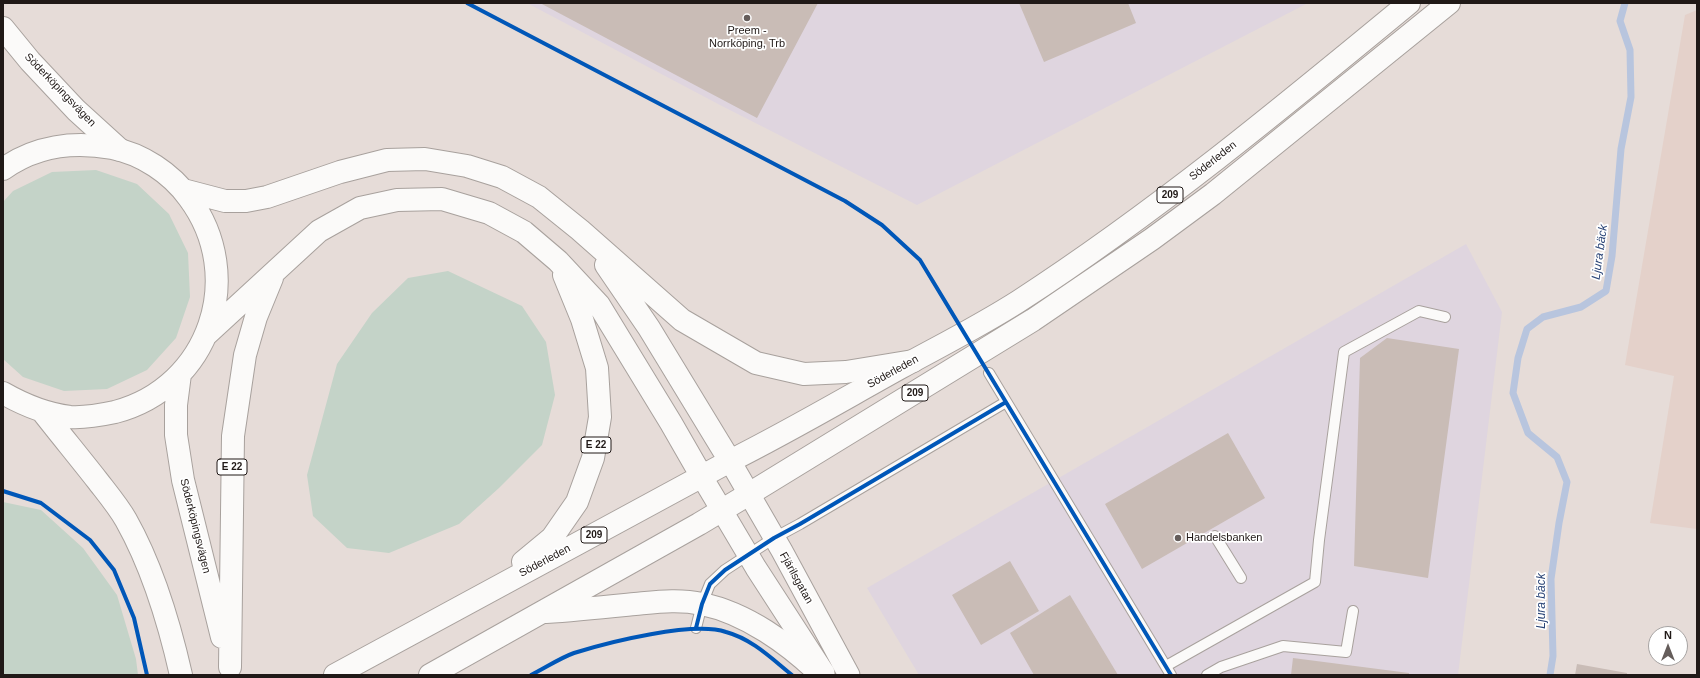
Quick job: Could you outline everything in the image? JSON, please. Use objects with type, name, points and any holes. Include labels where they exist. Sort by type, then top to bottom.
[{"type":"main road","name":"Söderleden","points":[[335,675],[912,361],[965,334],[1018,301],[1090,253],[1179,188],[1312,84],[1409,3]]},
{"type":"main road","name":"209","points":[[430,675],[723,511],[1033,320],[1152,239],[1213,194],[1449,3]]},
{"type":"main road","name":"Söderköpingsvägen","points":[[3,28],[30,61],[76,110],[120,150]]},
{"type":"main road","points":[[3,169],[14,162],[39,151],[66,145],[93,144],[120,150],[149,162],[165,173],[183,190],[196,208],[207,227],[214,248],[217,270],[216,300],[206,335],[195,356],[180,374],[158,394],[131,408],[102,415],[71,417],[42,411],[20,403],[3,392]]},
{"type":"main road","points":[[183,190],[225,202],[246,202],[340,172],[387,160],[424,159],[467,166],[502,177],[539,197],[580,230],[682,320],[756,363],[804,374],[846,372],[912,361]]},
{"type":"main road","name":"E 22","points":[[231,671],[233,436],[245,355],[256,317],[275,272],[319,231],[360,208],[397,200],[442,199],[489,213],[524,232],[558,261],[582,319],[597,368],[600,417],[593,458],[577,502],[552,538],[485,593]]},
{"type":"main road","points":[[580,230],[617,279],[649,328],[730,461]]},
{"type":"main road","points":[[558,261],[598,305],[702,476]]},
{"type":"main road","points":[[206,335],[275,272]]},
{"type":"main road","name":"Söderköpingsvägen","points":[[180,374],[176,404],[176,435],[183,480],[231,671]]},
{"type":"main road","points":[[42,411],[126,518],[156,587],[172,636],[181,675]]},
{"type":"main road","points":[[539,613],[673,601],[702,604],[736,615],[770,634],[808,662],[821,675]]},
{"type":"street","name":"Fjärilsgatan","points":[[730,461],[849,675]]},
{"type":"street","points":[[702,476],[749,555],[826,675]]},
{"type":"lane","points":[[1166,666],[1315,582],[1319,540],[1344,352],[1419,311],[1445,317]]},
{"type":"lane","points":[[989,373],[1171,675]]},
{"type":"lane","points":[[696,628],[702,604],[710,584],[725,570],[774,538],[1006,402]]},
{"type":"lane","points":[[1215,536],[1241,578]]},
{"type":"lane","points":[[1207,675],[1221,667],[1283,646],[1346,652],[1353,611]]},
{"type":"shaded area","points":[[527,3],[1308,3],[917,205],[720,105]]},
{"type":"shaded area","points":[[1697,10],[1697,529],[1650,523],[1674,376],[1625,365],[1685,15]]},
{"type":"shaded area","points":[[1466,244],[1502,312],[1458,675],[919,675],[867,588]]},
{"type":"green space","points":[[96,170],[137,184],[169,214],[188,253],[190,297],[176,338],[147,370],[107,389],[64,391],[23,377],[3,359],[3,202],[13,191],[52,172]]},
{"type":"green space","points":[[448,271],[522,306],[546,342],[555,395],[542,445],[499,488],[459,524],[389,553],[347,548],[313,516],[307,475],[337,364],[372,313],[408,278]]},
{"type":"green space","points":[[3,502],[41,510],[83,548],[117,595],[136,659],[138,675],[3,675]]},
{"type":"building","points":[[540,3],[818,3],[757,118]]},
{"type":"building","points":[[1019,3],[1128,3],[1136,23],[1044,62]]},
{"type":"building","points":[[1387,338],[1459,349],[1428,578],[1354,566],[1360,358]]},
{"type":"building","points":[[1228,433],[1265,498],[1142,569],[1105,504]]},
{"type":"building","points":[[1010,561],[1039,611],[981,645],[952,595]]},
{"type":"building","points":[[1070,595],[1118,675],[1034,675],[1010,633]]},
{"type":"building","points":[[1293,658],[1409,673],[1409,675],[1291,675]]},
{"type":"building","points":[[1577,664],[1627,673],[1627,675],[1575,675]]},
{"type":"waterway","name":"Ljura bäck","points":[[1550,675],[1553,656],[1551,579],[1559,523],[1567,482],[1557,457],[1528,433],[1513,393],[1518,358],[1527,329],[1543,317],[1581,307],[1606,291],[1612,256],[1621,149],[1631,97],[1630,50],[1620,21],[1625,3]]},
{"type":"cycle path","points":[[467,3],[845,201],[882,225],[920,260],[1171,675]]},
{"type":"cycle path","points":[[696,628],[702,604],[710,584],[725,570],[774,538],[1006,402]]},
{"type":"cycle path","points":[[3,491],[41,503],[90,540],[114,570],[134,618],[147,675]]},
{"type":"cycle path","points":[[531,675],[558,660],[589,648],[651,634],[693,629],[711,629],[726,632],[744,639],[753,644],[792,675]]},
{"type":"place","name":"Preem - Norrköping, Trb","points":[[747,18]]},
{"type":"place","name":"Handelsbanken","points":[[1178,538]]}]
